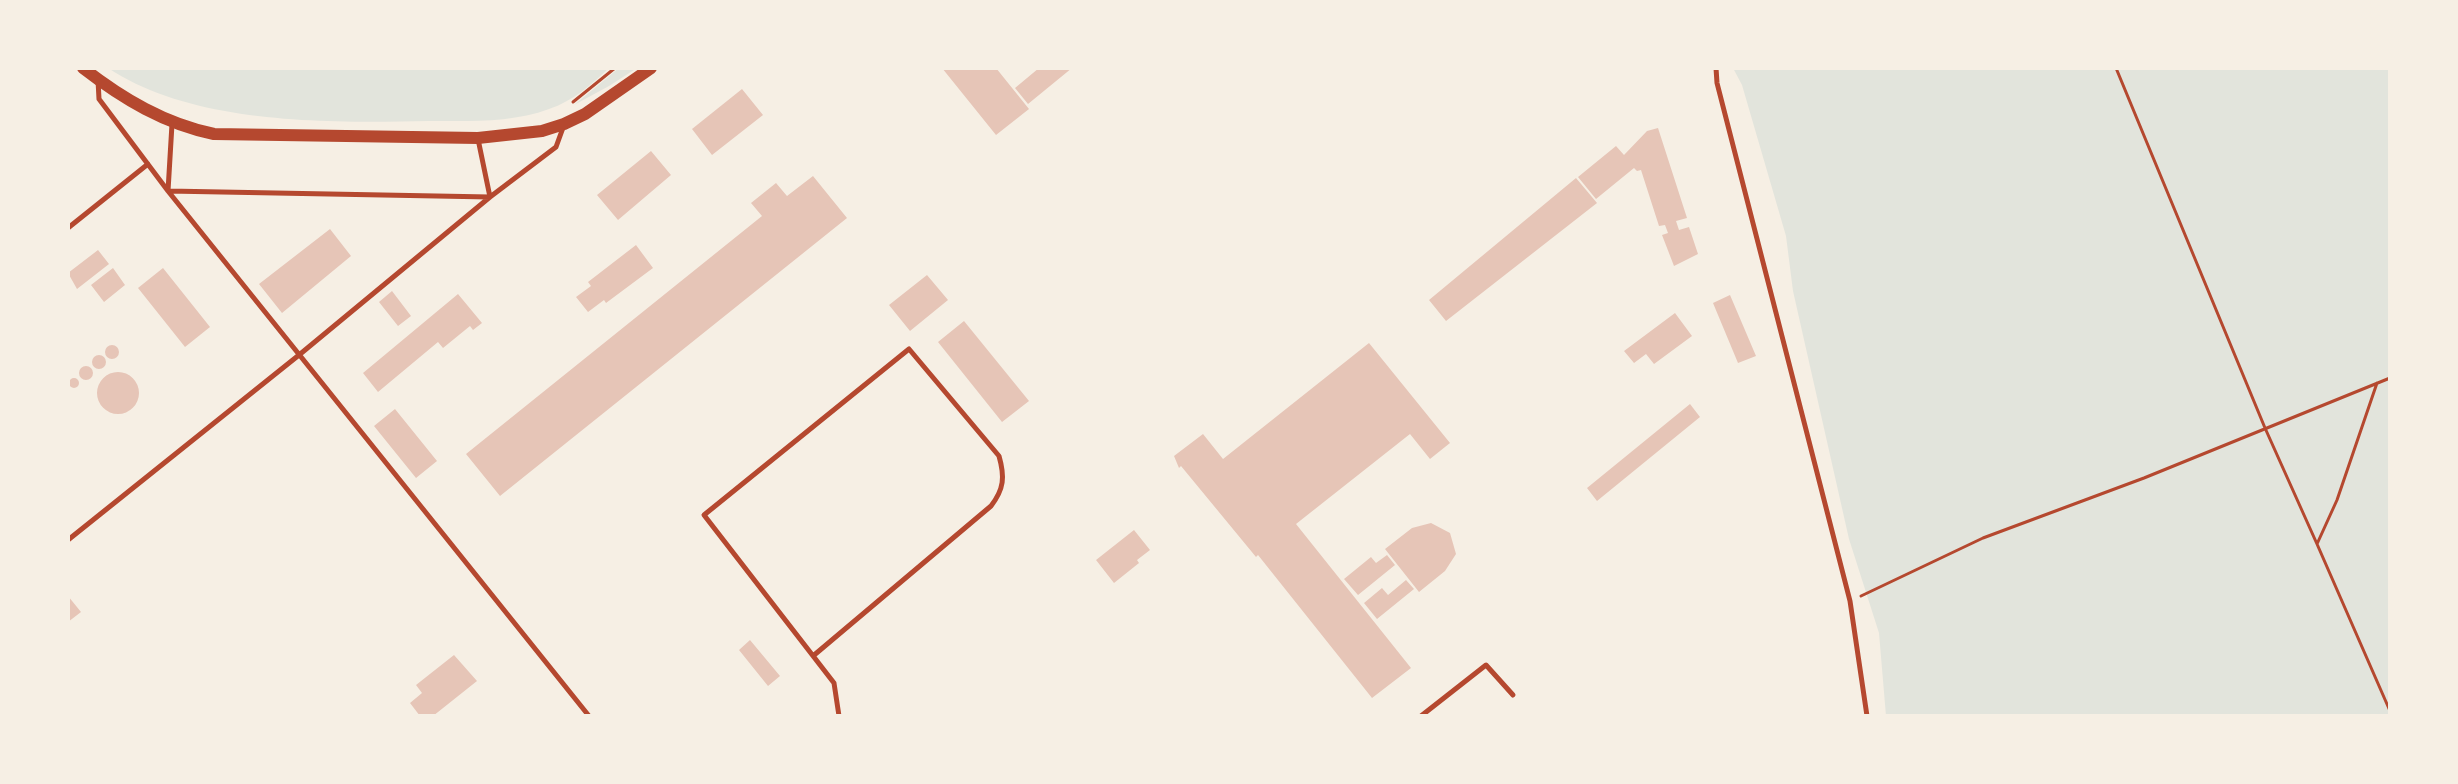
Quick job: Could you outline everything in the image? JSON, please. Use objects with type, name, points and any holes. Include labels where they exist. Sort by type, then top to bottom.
[{"type":"street","points":[[83,68],[158,117],[214,134],[478,138],[542,131],[564,124],[626,88],[651,68]]},
{"type":"lane","points":[[1716,68],[1717,83],[1850,601],[1867,716]]},
{"type":"lane","points":[[98,79],[99,99],[168,191],[589,716]]},
{"type":"lane","points":[[168,191],[172,123]]},
{"type":"lane","points":[[68,540],[490,197],[556,147],[564,124]]},
{"type":"lane","points":[[478,138],[490,197]]},
{"type":"lane","points":[[68,228],[148,164]]},
{"type":"lane","points":[[168,191],[490,197]]},
{"type":"lane","points":[[813,656],[991,506],[1003,490],[999,456],[909,349],[704,515],[813,656],[834,683],[839,716]]},
{"type":"lane","points":[[1421,716],[1486,665],[1513,695]]},
{"type":"path","points":[[2116,68],[2265,428],[2390,711]]},
{"type":"path","points":[[1850,601],[1983,538],[2144,478],[2390,378]]},
{"type":"path","points":[[2317,544],[2337,500],[2377,383]]},
{"type":"shaded area","points":[[108,68],[609,68],[574,97],[535,114],[490,120],[349,122],[263,117],[180,101],[142,87]]},
{"type":"shaded area","points":[[619,68],[637,68],[574,105]]},
{"type":"shaded area","points":[[1733,68],[2390,68],[2390,716],[1886,716],[1879,633],[1849,539],[1793,291],[1786,236],[1742,85]]},
{"type":"building","points":[[942,68],[996,68],[1029,109],[996,135]]},
{"type":"building","points":[[1039,68],[1072,68],[1028,104],[1015,88]]},
{"type":"building","points":[[742,89],[763,115],[712,155],[692,129]]},
{"type":"building","points":[[1658,128],[1687,218],[1676,221],[1679,230],[1689,227],[1698,254],[1674,266],[1662,235],[1668,233],[1665,225],[1659,226],[1641,170],[1634,168],[1596,199],[1578,177],[1616,146],[1624,155],[1647,131]]},
{"type":"building","points":[[651,151],[671,175],[618,220],[597,195]]},
{"type":"building","points":[[813,176],[847,218],[500,496],[466,454],[762,216],[751,203],[776,183],[787,196]]},
{"type":"building","points":[[1576,178],[1597,203],[1446,321],[1429,300]]},
{"type":"building","points":[[330,229],[351,256],[282,313],[259,284]]},
{"type":"building","points":[[636,245],[653,268],[606,303],[604,300],[588,312],[576,297],[591,286],[588,282]]},
{"type":"building","points":[[98,250],[109,264],[77,289],[68,273]]},
{"type":"building","points":[[113,268],[125,285],[104,302],[91,285]]},
{"type":"building","points":[[163,268],[210,327],[185,347],[138,288]]},
{"type":"building","points":[[927,275],[948,300],[910,331],[889,305]]},
{"type":"building","points":[[392,291],[411,316],[398,326],[379,302]]},
{"type":"building","points":[[458,294],[482,323],[473,330],[470,326],[443,348],[438,342],[378,392],[363,373]]},
{"type":"building","points":[[1730,295],[1756,356],[1738,363],[1713,303]]},
{"type":"building","points":[[1675,313],[1692,336],[1654,364],[1646,354],[1634,363],[1624,351]]},
{"type":"building","points":[[964,321],[1029,401],[1002,422],[938,342]]},
{"type":"building","points":[[1369,343],[1450,443],[1430,459],[1410,434],[1296,524],[1411,668],[1372,698],[1258,555],[1256,557],[1181,466],[1179,468],[1174,456],[1203,434],[1223,459]]},
{"type":"building","points":[[112,345],[119,352],[112,359],[105,352]]},
{"type":"building","points":[[99,355],[106,362],[99,369],[92,362]]},
{"type":"building","points":[[86,366],[93,373],[86,380],[79,373]]},
{"type":"building","points":[[118,372],[133,378],[139,393],[133,408],[118,414],[103,408],[97,393],[103,378]]},
{"type":"building","points":[[74,378],[79,383],[74,388],[69,383]]},
{"type":"building","points":[[1690,404],[1700,417],[1597,501],[1587,488]]},
{"type":"building","points":[[395,409],[437,461],[416,478],[374,426]]},
{"type":"building","points":[[1431,523],[1450,533],[1456,554],[1445,571],[1419,592],[1385,549],[1412,528]]},
{"type":"building","points":[[1134,530],[1150,550],[1114,583],[1096,560]]},
{"type":"building","points":[[1387,555],[1395,565],[1358,595],[1344,579],[1371,557],[1376,563]]},
{"type":"building","points":[[1406,580],[1414,589],[1377,619],[1364,603],[1382,588],[1388,595]]},
{"type":"building","points":[[68,596],[81,612],[68,622]]},
{"type":"building","points":[[750,640],[780,676],[768,686],[739,650]]},
{"type":"building","points":[[454,655],[477,681],[433,716],[420,716],[410,703],[422,693],[416,685]]}]
